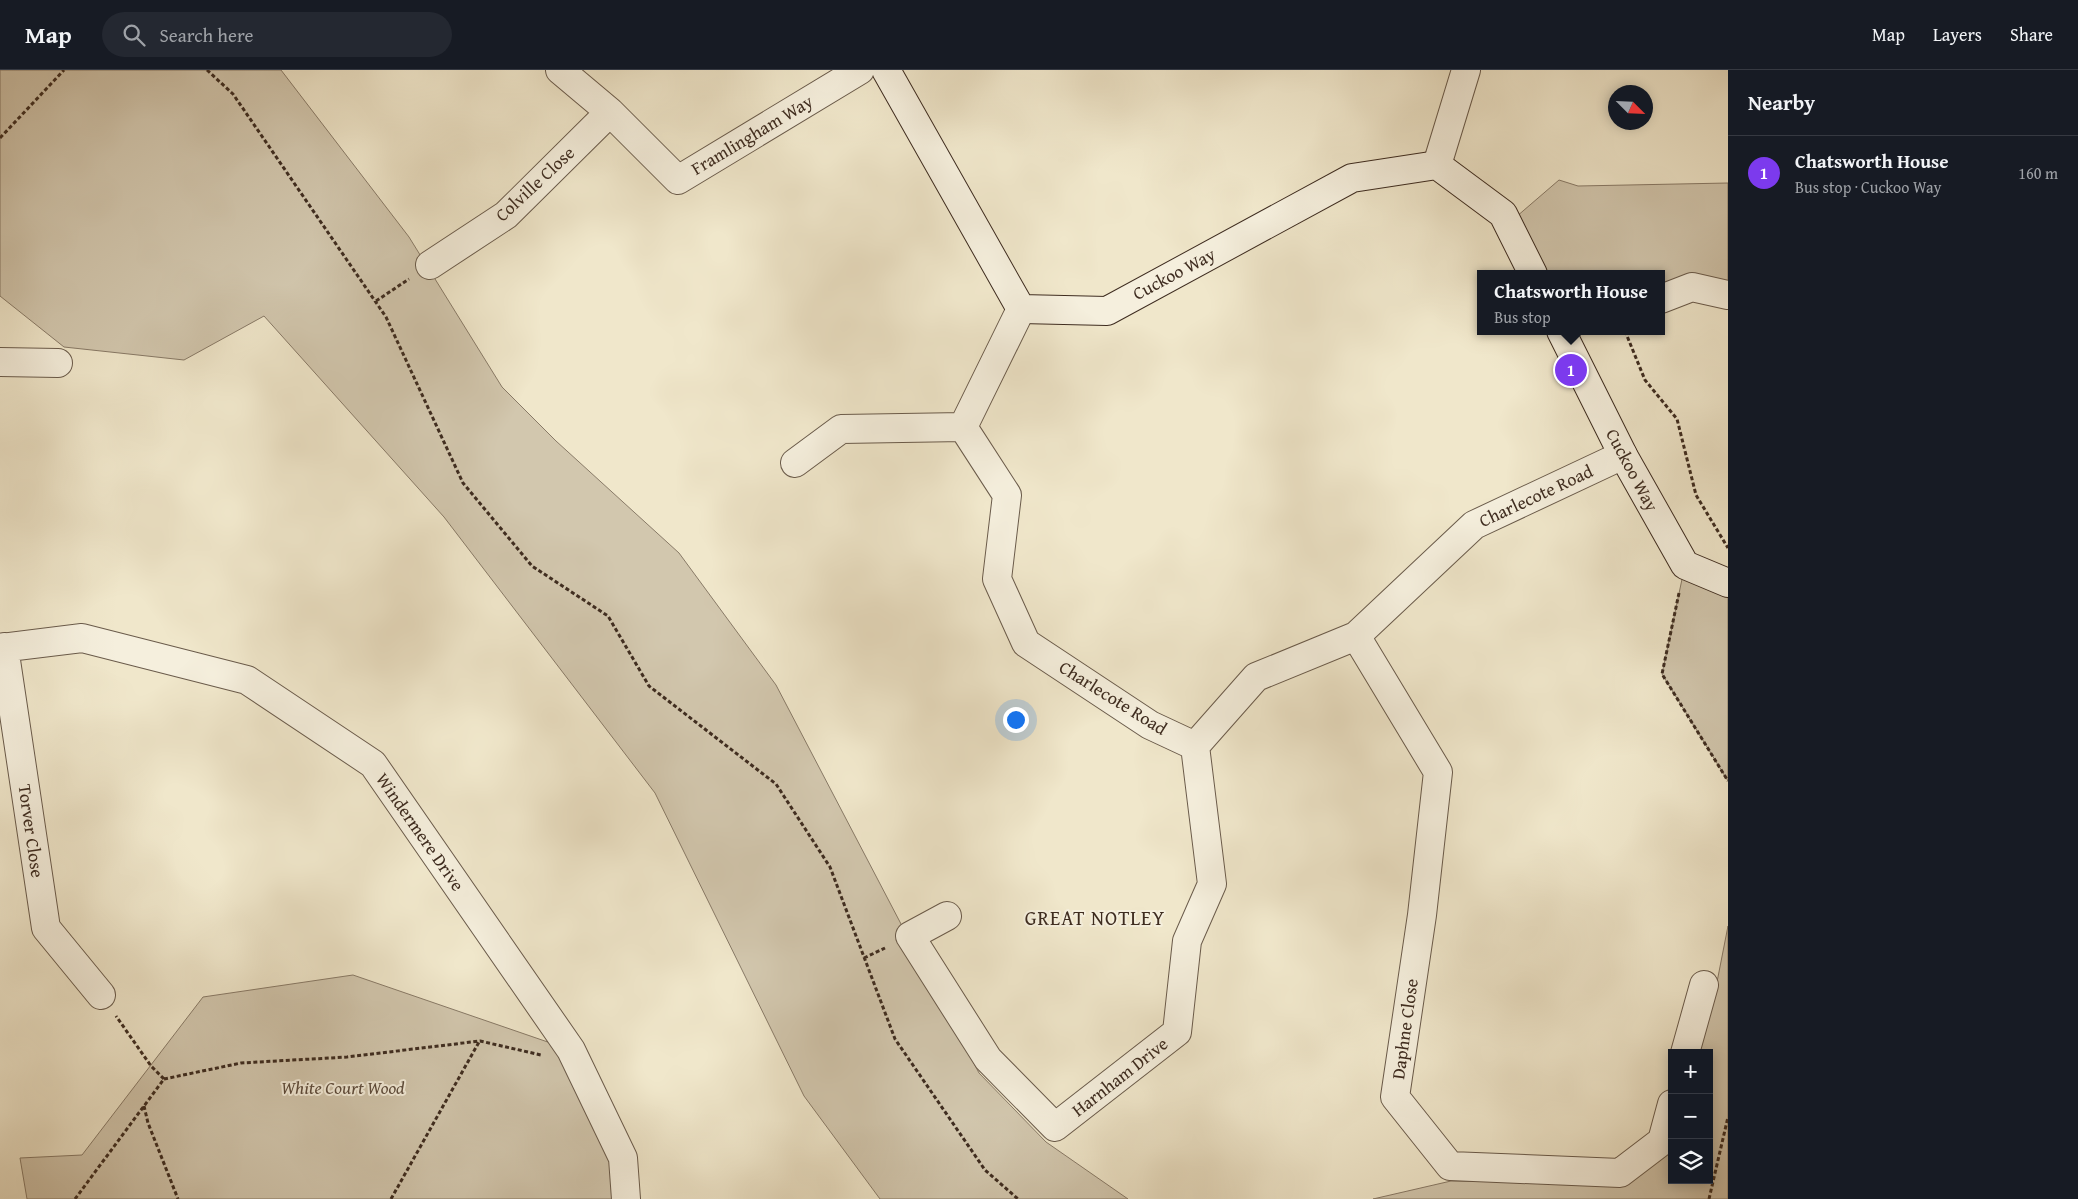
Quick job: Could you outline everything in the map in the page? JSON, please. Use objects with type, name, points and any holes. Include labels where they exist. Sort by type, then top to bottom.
[{"type":"street","name":"Framlingham Way","points":[[560,70],[610,112],[678,180],[860,70]]},
{"type":"street","points":[[795,463],[841,429],[963,427],[1021,309],[886,70]]},
{"type":"street","points":[[1466,70],[1436,164],[1503,214],[1530,270]]},
{"type":"street","name":"Colville Close","points":[[430,265],[506,215],[610,112]]},
{"type":"street","name":"Cuckoo Way","points":[[1021,309],[1107,311],[1352,178],[1436,164]]},
{"type":"street","points":[[1665,297],[1692,287],[1728,295]]},
{"type":"street","name":"Cuckoo Way","points":[[1566,335],[1623,455],[1685,565]]},
{"type":"street","points":[[0,362],[58,363]]},
{"type":"street","name":"Charlecote Road","points":[[963,427],[1007,495],[997,579],[1026,643],[1150,725],[1195,746],[1256,677],[1356,636],[1474,525],[1623,455]]},
{"type":"street","points":[[1685,565],[1728,584]]},
{"type":"street","name":"Daphne Close","points":[[1356,636],[1438,772],[1422,914],[1395,1097],[1450,1166],[1620,1173],[1662,1141],[1668,1119]]},
{"type":"street","name":"Windermere Drive","points":[[2,647],[82,638],[246,680],[373,764],[571,1050],[623,1158],[626,1199]]},
{"type":"street","name":"Torver Close","points":[[2,647],[46,928],[101,995]]},
{"type":"street","name":"Harnham Drive","points":[[946,916],[910,936],[988,1059],[1055,1128],[1177,1032],[1187,941],[1212,884],[1195,746]]},
{"type":"street","points":[[1687,1049],[1704,986]]},
{"type":"path","points":[[0,138],[64,70]]},
{"type":"path","points":[[207,70],[233,94],[386,317],[463,484],[532,566],[608,616],[649,686],[776,784],[830,867],[895,1039],[985,1170],[1018,1199]]},
{"type":"path","points":[[376,301],[430,265]]},
{"type":"path","points":[[1627,335],[1645,380],[1678,418],[1696,495],[1728,548]]},
{"type":"path","points":[[1685,565],[1662,674],[1728,781]]},
{"type":"path","points":[[101,995],[150,1066],[164,1079]]},
{"type":"path","points":[[391,1199],[480,1041]]},
{"type":"path","points":[[75,1199],[164,1079],[241,1063],[347,1057],[480,1041],[578,1064]]},
{"type":"path","points":[[144,1106],[148,1123],[178,1199]]},
{"type":"path","points":[[1709,1199],[1728,1117]]},
{"type":"green space","points":[[0,70],[281,70],[409,237],[502,387],[556,441],[679,553],[776,685],[979,1073],[1046,1142],[1128,1199],[880,1199],[804,1096],[655,793],[444,517],[264,316],[184,360],[64,347],[0,296]]},
{"type":"green space","points":[[1559,180],[1578,186],[1728,183],[1728,287],[1665,286],[1665,270],[1543,270],[1516,217]]},
{"type":"green space","points":[[1685,565],[1728,583],[1728,781],[1662,674]]},
{"type":"green space","points":[[1728,926],[1728,1199],[1373,1199],[1451,1181],[1628,1183],[1668,1154],[1668,1184],[1713,1184],[1713,1049],[1700,1049],[1717,982]]},
{"type":"green space","name":"White Court Wood","points":[[353,975],[571,1050],[626,1199],[27,1199],[20,1158],[82,1155],[203,997]]},
{"type":"place","name":"Chatsworth House","points":[[1571,370]]},
{"type":"district","name":"GREAT NOTLEY","points":[[1095,918]]}]
